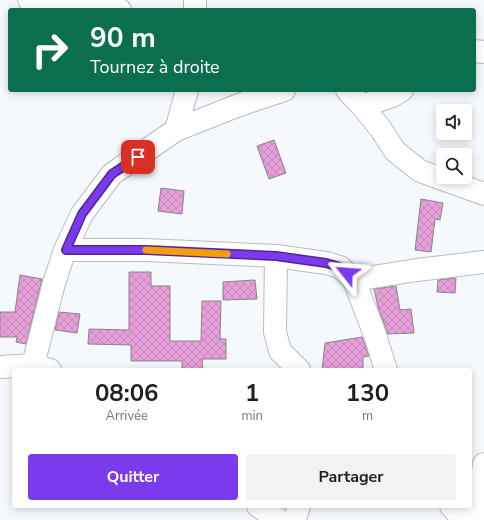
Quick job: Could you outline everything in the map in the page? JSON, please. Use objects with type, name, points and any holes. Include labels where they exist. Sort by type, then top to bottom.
[{"type":"street","points":[[30,0],[44,4],[115,8]]},
{"type":"street","points":[[176,130],[186,92]]},
{"type":"street","points":[[0,368],[42,368],[54,283],[66,250],[82,214],[112,174],[176,130],[239,105],[278,92]]},
{"type":"street","points":[[349,92],[380,128],[395,151],[420,171],[484,194]]},
{"type":"street","points":[[362,106],[392,96],[399,92]]},
{"type":"street","points":[[66,250],[146,250],[276,256],[326,263],[340,267],[354,280],[375,335],[385,368]]},
{"type":"street","points":[[276,256],[275,332],[280,351],[297,368]]},
{"type":"street","points":[[354,280],[417,270],[484,262]]},
{"type":"street","points":[[477,520],[484,464]]},
{"type":"street","points":[[295,520],[298,508]]},
{"type":"street","points":[[453,508],[461,517],[467,520]]},
{"type":"building","points":[[274,140],[286,173],[269,179],[257,146]]},
{"type":"building","points":[[161,188],[184,191],[182,214],[158,211]]},
{"type":"building","points":[[421,199],[443,203],[440,220],[435,219],[431,252],[415,250]]},
{"type":"building","points":[[129,272],[151,272],[151,286],[170,286],[170,341],[201,341],[202,301],[221,301],[220,339],[226,339],[226,359],[202,359],[203,368],[182,368],[182,361],[131,361],[131,345],[88,344],[89,329],[129,330]]},
{"type":"building","points":[[20,275],[42,279],[26,344],[16,342],[17,337],[0,337],[0,312],[15,312]]},
{"type":"building","points":[[456,278],[455,293],[437,292],[438,280]]},
{"type":"building","points":[[255,280],[257,299],[223,300],[223,282]]},
{"type":"building","points":[[396,286],[400,310],[411,309],[414,333],[388,334],[378,307],[374,289]]},
{"type":"building","points":[[59,312],[80,314],[77,333],[55,330]]},
{"type":"building","points":[[362,337],[369,356],[363,357],[363,368],[322,368],[325,343]]},
{"type":"slow traffic","points":[[146,250],[227,254]]},
{"type":"route","points":[[138,157],[112,174],[82,214],[66,250],[146,250],[276,256],[326,263],[340,267],[347,273]]}]
